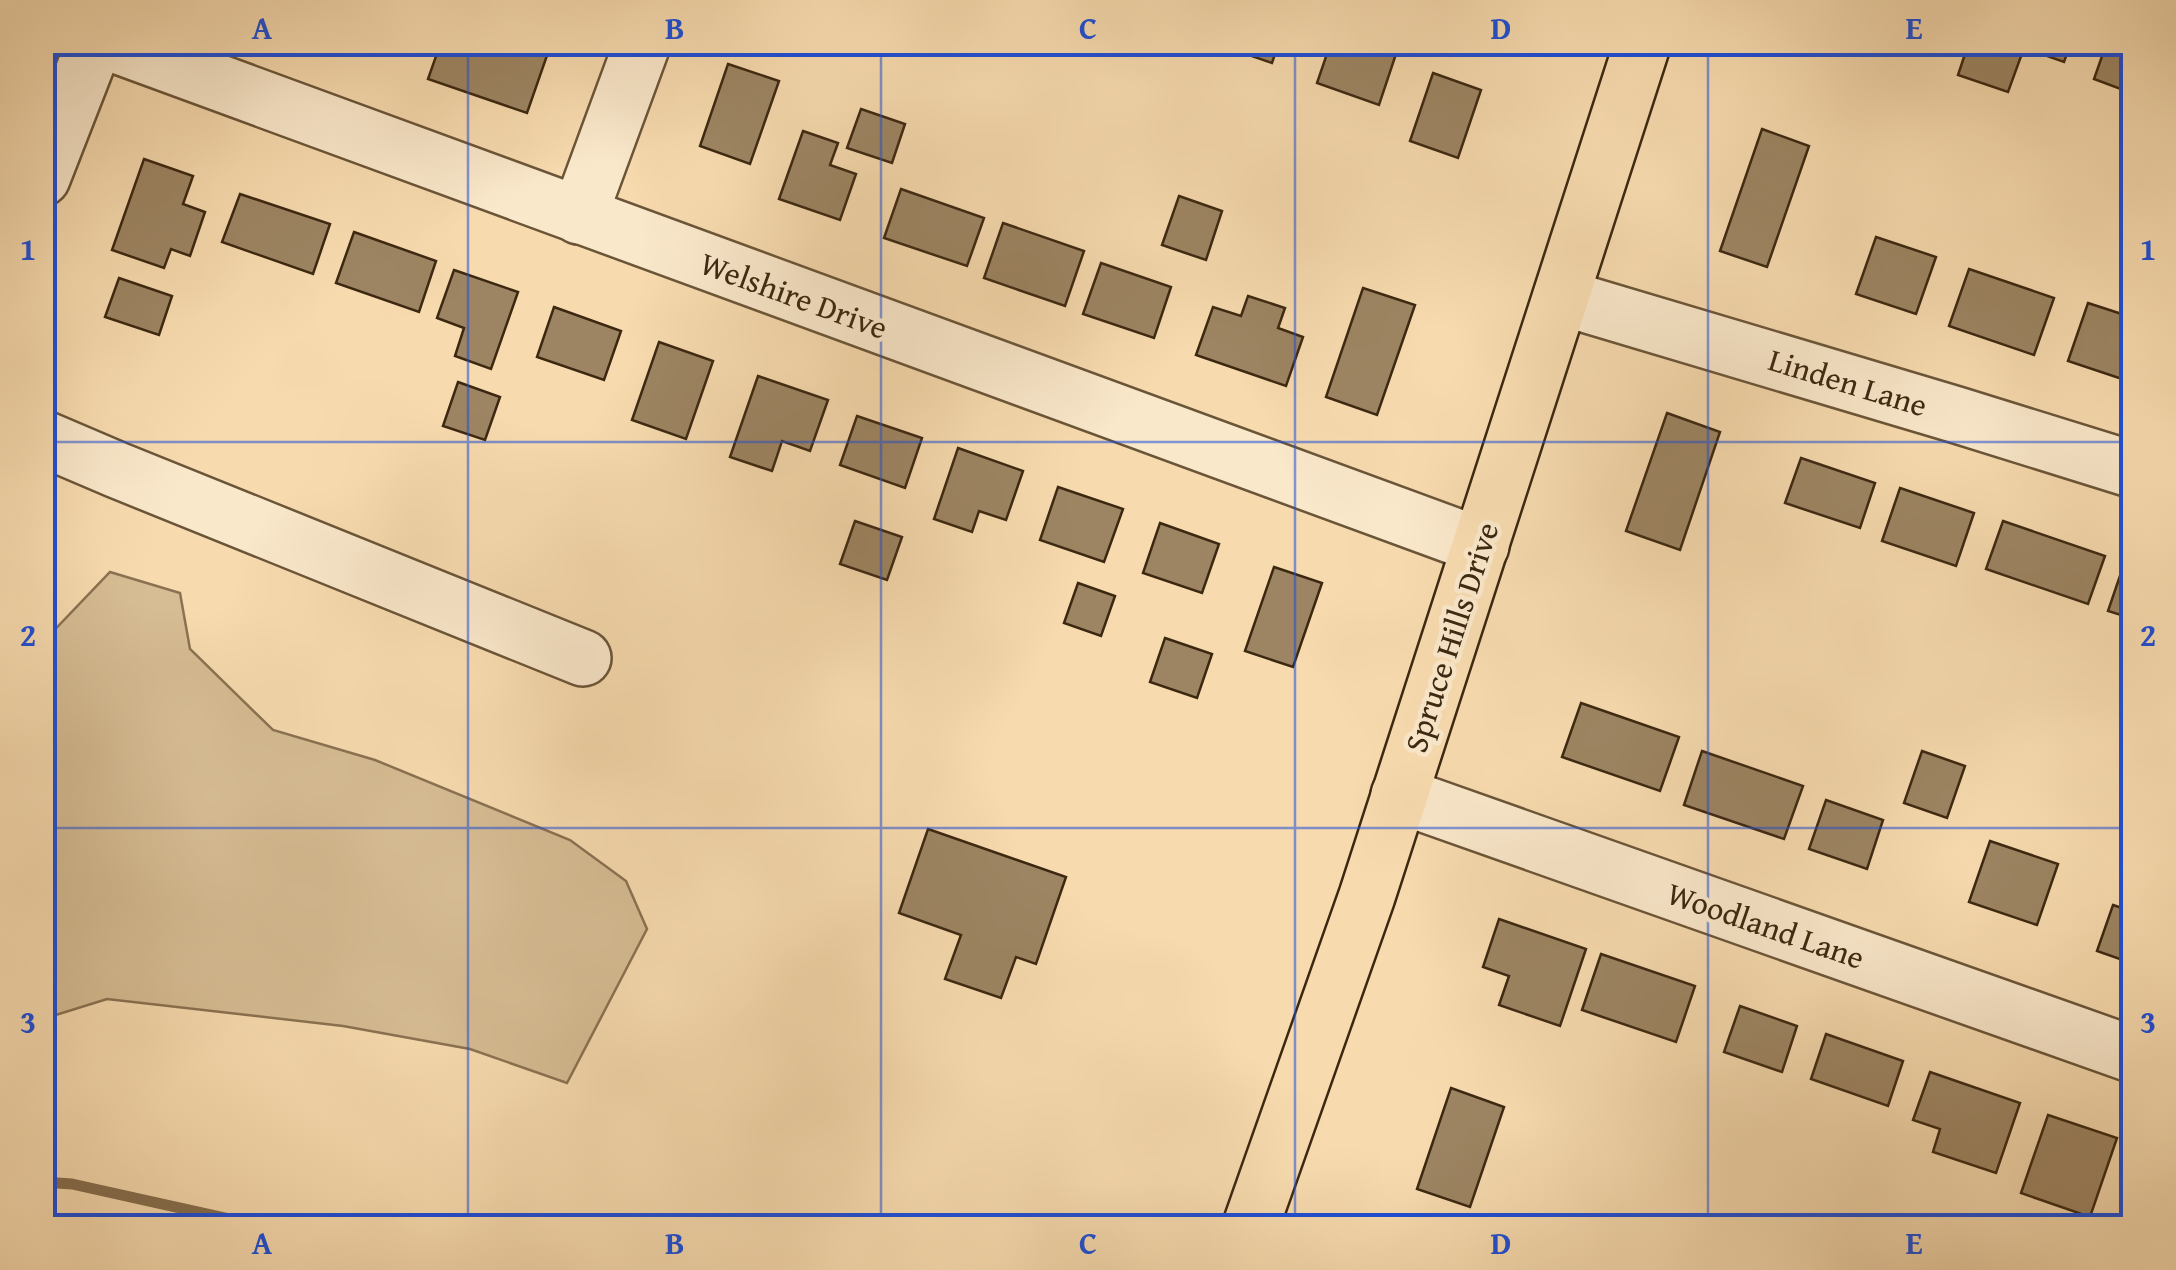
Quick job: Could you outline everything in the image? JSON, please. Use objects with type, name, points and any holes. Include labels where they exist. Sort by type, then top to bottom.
[{"type":"main road","name":"Spruce Hills Drive","points":[[1250,1228],[1367,896],[1562,297],[1632,46]]},
{"type":"street","points":[[42,178],[95,42]]},
{"type":"street","name":"Welshire Drive","points":[[108,42],[1481,546]]},
{"type":"street","points":[[579,216],[643,42]]},
{"type":"street","name":"Linden Lane","points":[[1562,297],[2134,470]]},
{"type":"street","points":[[42,438],[583,658]]},
{"type":"street","name":"Woodland Lane","points":[[1399,796],[2134,1056]]},
{"type":"shaded area","points":[[110,572],[180,593],[190,649],[273,730],[375,760],[570,840],[626,881],[647,929],[567,1083],[470,1049],[343,1026],[107,999],[43,1019],[43,642]]},
{"type":"building","points":[[441,42],[551,44],[527,113],[428,79]]},
{"type":"building","points":[[1211,42],[1279,42],[1272,63]]},
{"type":"building","points":[[1331,42],[1364,42],[1396,54],[1379,105],[1317,83]]},
{"type":"building","points":[[1952,42],[2071,42],[2064,62],[2024,48],[2008,92],[1958,75],[1967,48]]},
{"type":"building","points":[[2107,42],[2134,42],[2134,94],[2094,79]]},
{"type":"building","points":[[728,64],[779,81],[750,164],[700,146]]},
{"type":"building","points":[[1433,73],[1481,90],[1458,158],[1410,141]]},
{"type":"building","points":[[861,109],[905,124],[892,163],[847,148]]},
{"type":"building","points":[[1762,129],[1809,146],[1767,267],[1720,251]]},
{"type":"building","points":[[803,131],[838,143],[830,165],[856,174],[840,220],[779,199]]},
{"type":"building","points":[[144,159],[193,176],[183,204],[205,212],[190,256],[171,249],[164,268],[112,250]]},
{"type":"building","points":[[901,189],[984,218],[967,266],[884,238]]},
{"type":"building","points":[[240,194],[330,224],[313,274],[222,242]]},
{"type":"building","points":[[1179,196],[1222,211],[1206,260],[1162,245]]},
{"type":"building","points":[[1003,223],[1084,251],[1065,306],[984,278]]},
{"type":"building","points":[[354,232],[436,261],[419,312],[336,283]]},
{"type":"building","points":[[1876,237],[1936,257],[1916,314],[1856,294]]},
{"type":"building","points":[[1101,263],[1171,287],[1154,338],[1083,314]]},
{"type":"building","points":[[1969,269],[2054,298],[2034,355],[1949,326]]},
{"type":"building","points":[[454,270],[518,292],[491,369],[455,356],[464,328],[437,318]]},
{"type":"building","points":[[119,278],[172,296],[159,335],[105,317]]},
{"type":"building","points":[[1363,288],[1415,305],[1377,415],[1326,397]]},
{"type":"building","points":[[1248,296],[1285,308],[1278,328],[1303,337],[1286,386],[1196,355],[1213,307],[1241,316]]},
{"type":"building","points":[[2088,303],[2134,318],[2134,383],[2068,361]]},
{"type":"building","points":[[554,307],[621,331],[604,380],[537,357]]},
{"type":"building","points":[[659,342],[713,361],[686,439],[632,420]]},
{"type":"building","points":[[758,376],[828,400],[810,451],[782,441],[772,471],[730,457]]},
{"type":"building","points":[[458,382],[500,397],[485,440],[443,426]]},
{"type":"building","points":[[1667,413],[1720,432],[1680,550],[1626,531]]},
{"type":"building","points":[[857,416],[922,438],[905,488],[840,465]]},
{"type":"building","points":[[958,448],[1023,471],[1006,520],[979,511],[972,532],[934,519]]},
{"type":"building","points":[[1801,458],[1875,483],[1860,528],[1785,503]]},
{"type":"building","points":[[1058,487],[1123,509],[1104,562],[1040,540]]},
{"type":"building","points":[[1900,488],[1974,513],[1956,566],[1882,541]]},
{"type":"building","points":[[855,521],[902,537],[887,580],[840,564]]},
{"type":"building","points":[[2003,521],[2105,556],[2088,604],[1986,569]]},
{"type":"building","points":[[1160,523],[1219,544],[1202,593],[1143,573]]},
{"type":"building","points":[[2125,561],[2134,564],[2134,619],[2108,611]]},
{"type":"building","points":[[1274,567],[1322,583],[1293,667],[1245,651]]},
{"type":"building","points":[[1078,583],[1115,596],[1101,636],[1064,623]]},
{"type":"building","points":[[1165,638],[1212,654],[1197,698],[1150,682]]},
{"type":"building","points":[[1581,703],[1679,737],[1660,791],[1562,757]]},
{"type":"building","points":[[1702,751],[1803,786],[1784,839],[1684,805]]},
{"type":"building","points":[[1922,751],[1965,766],[1947,818],[1904,803]]},
{"type":"building","points":[[1826,800],[1883,820],[1867,869],[1809,849]]},
{"type":"building","points":[[928,829],[1066,877],[1036,964],[1016,957],[1001,998],[945,979],[961,935],[899,913]]},
{"type":"building","points":[[1990,841],[2058,864],[2037,925],[1969,902]]},
{"type":"building","points":[[2113,905],[2134,912],[2134,964],[2097,951]]},
{"type":"building","points":[[1499,919],[1586,949],[1560,1026],[1499,1005],[1509,976],[1483,967]]},
{"type":"building","points":[[1601,954],[1695,986],[1676,1042],[1582,1010]]},
{"type":"building","points":[[1740,1006],[1797,1026],[1782,1072],[1724,1052]]},
{"type":"building","points":[[1826,1034],[1903,1061],[1888,1106],[1811,1079]]},
{"type":"building","points":[[1930,1072],[2020,1103],[1996,1173],[1933,1152],[1940,1129],[1913,1120]]},
{"type":"building","points":[[1451,1088],[1504,1107],[1470,1207],[1417,1189]]},
{"type":"building","points":[[2048,1115],[2117,1138],[2090,1217],[2021,1193]]},
{"type":"waterway","points":[[42,1182],[72,1184],[270,1228]]}]
